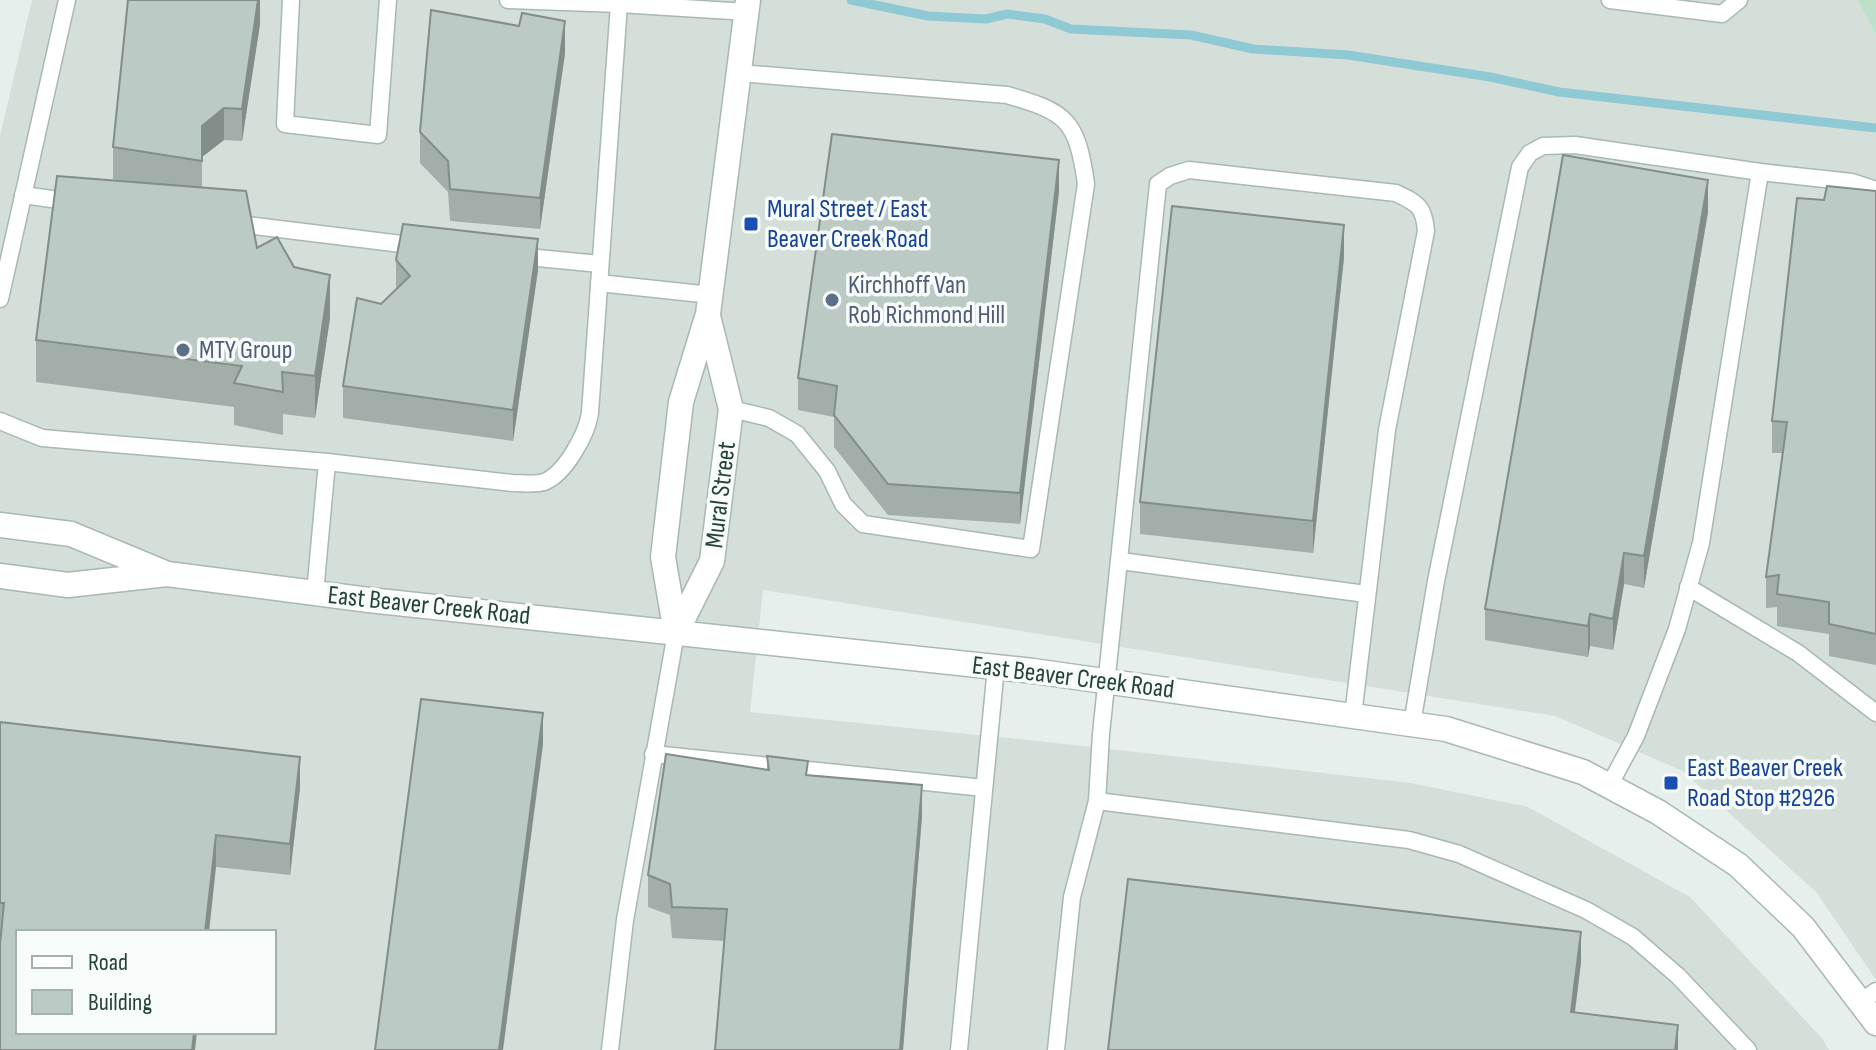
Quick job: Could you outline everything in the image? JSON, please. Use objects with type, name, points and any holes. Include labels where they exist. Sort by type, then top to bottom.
[{"type":"street","name":"Mural Street","points":[[676,633],[663,557],[681,402],[709,305],[747,6]]},
{"type":"street","name":"Mural Street","points":[[676,633],[712,561],[731,409],[709,305]]},
{"type":"street","name":"East Beaver Creek Road","points":[[0,525],[71,534],[167,574]]},
{"type":"street","name":"East Beaver Creek Road","points":[[0,576],[68,585],[167,574],[996,667],[1446,729],[1583,772],[1658,812],[1738,865],[1869,996],[1876,1023]]},
{"type":"lane","points":[[0,299],[67,0]]},
{"type":"lane","points":[[291,0],[285,124],[378,135],[388,0]]},
{"type":"lane","points":[[508,0],[747,6]]},
{"type":"lane","points":[[1610,0],[1722,14],[1739,0]]},
{"type":"lane","points":[[0,421],[42,438],[327,462],[512,483],[541,483],[557,475],[589,423],[619,4]]},
{"type":"lane","points":[[731,409],[769,418],[797,434],[827,471],[843,504],[863,524],[1031,549],[1086,184],[1082,151],[1063,116],[1039,104],[1007,95],[739,73]]},
{"type":"lane","points":[[1412,724],[1436,581],[1520,167],[1530,153],[1543,146],[1575,145],[1852,182],[1876,190]]},
{"type":"lane","points":[[1056,1050],[1072,897],[1097,801],[1101,734],[1109,681],[1158,184],[1170,176],[1189,170],[1396,193],[1417,202],[1425,219],[1426,231],[1387,430],[1353,716]]},
{"type":"lane","points":[[1609,786],[1636,736],[1677,629],[1701,543],[1760,172]]},
{"type":"lane","points":[[23,195],[85,204]]},
{"type":"lane","points":[[207,220],[434,248]]},
{"type":"lane","points":[[495,254],[600,264]]},
{"type":"lane","points":[[599,283],[709,305]]},
{"type":"lane","points":[[315,593],[327,462]]},
{"type":"lane","points":[[1121,561],[1366,594]]},
{"type":"lane","points":[[1688,587],[1798,653],[1876,713]]},
{"type":"lane","points":[[610,1050],[625,920],[676,633]]},
{"type":"lane","points":[[959,1050],[996,667]]},
{"type":"lane","points":[[653,754],[984,788]]},
{"type":"lane","points":[[1097,801],[1409,840],[1459,854],[1586,910],[1633,937],[1678,976],[1748,1050]]},
{"type":"shaded area","points":[[32,0],[1857,0],[1876,34],[1876,980],[1817,893],[1683,771],[1555,716],[763,590],[750,712],[1411,783],[1528,807],[1690,897],[1822,1038],[1829,1050],[0,1050],[0,136]]},
{"type":"green space","points":[[1857,0],[1876,0],[1876,34]]},
{"type":"building","points":[[128,0],[258,0],[242,109],[224,108],[202,126],[202,161],[113,147]]},
{"type":"building","points":[[431,10],[519,26],[522,13],[565,21],[540,198],[450,189],[448,161],[420,132]]},
{"type":"building","points":[[832,134],[1059,160],[1020,493],[888,484],[834,415],[837,386],[798,378]]},
{"type":"building","points":[[1563,155],[1708,180],[1644,556],[1624,553],[1613,619],[1590,614],[1588,626],[1485,609]]},
{"type":"building","name":"MTY Group","points":[[57,176],[246,191],[257,248],[277,237],[294,267],[330,275],[315,376],[282,372],[283,392],[234,383],[242,366],[36,340]]},
{"type":"building","points":[[1827,186],[1876,191],[1876,634],[1829,624],[1829,602],[1777,594],[1779,575],[1766,577],[1787,422],[1772,421],[1797,198],[1824,200]]},
{"type":"building","points":[[1172,206],[1344,225],[1313,521],[1140,502]]},
{"type":"building","points":[[403,224],[538,239],[513,410],[343,386],[357,298],[381,304],[410,276],[396,260]]},
{"type":"building","points":[[421,699],[543,713],[499,1050],[375,1050]]},
{"type":"building","points":[[0,722],[300,757],[290,844],[216,835],[205,930],[16,930],[16,1034],[194,1034],[192,1050],[0,1050],[0,945],[4,903],[0,903]]},
{"type":"building","points":[[666,754],[769,770],[767,756],[808,761],[806,775],[922,785],[900,1050],[715,1050],[727,909],[672,907],[670,884],[648,875]]},
{"type":"building","points":[[1128,879],[1581,932],[1571,1012],[1678,1025],[1675,1050],[1108,1050]]},
{"type":"waterway","points":[[851,0],[928,16],[986,19],[1007,14],[1045,19],[1071,29],[1191,35],[1253,49],[1348,55],[1490,77],[1559,92],[1876,128]]},
{"type":"place","name":"Mural Street / East Beaver Creek Road","points":[[751,224]]},
{"type":"place","name":"Kirchhoff Van Rob Richmond Hill","points":[[832,300]]},
{"type":"place","name":"MTY Group","points":[[183,350]]},
{"type":"place","name":"East Beaver Creek Road Stop #2926","points":[[1671,783]]}]
